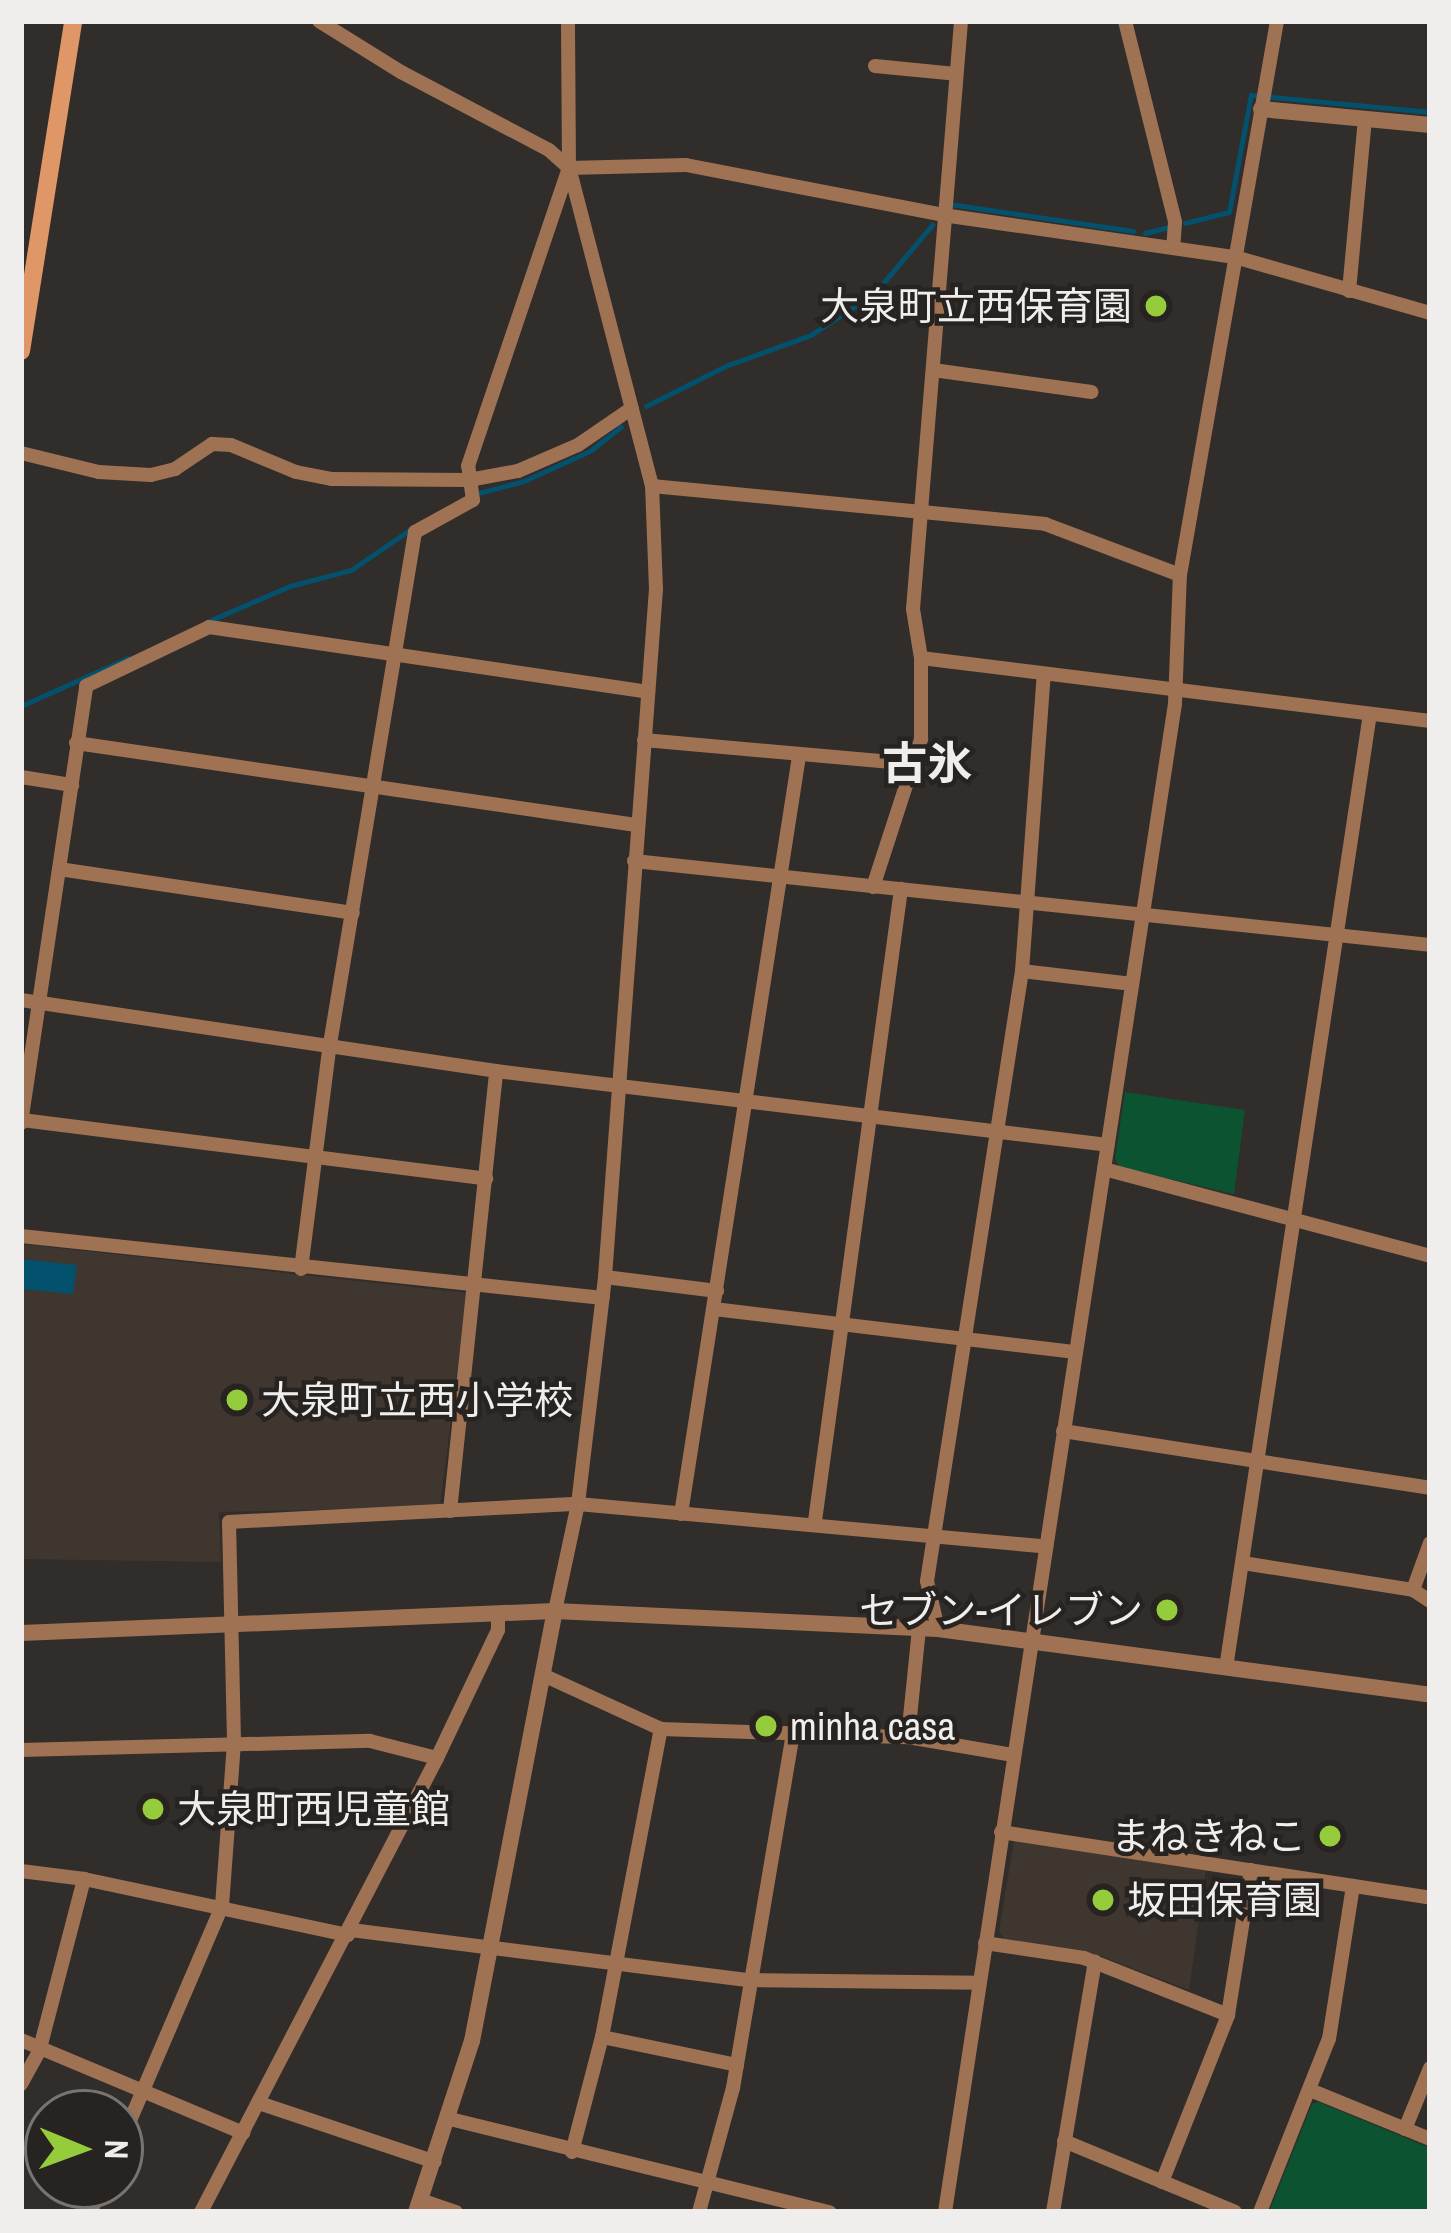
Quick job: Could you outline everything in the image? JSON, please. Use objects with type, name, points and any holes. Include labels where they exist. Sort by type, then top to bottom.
[{"type":"main road","points":[[21,351],[73,21]]},
{"type":"street","points":[[319,21],[401,72],[549,150],[568,168],[686,165],[943,215],[1235,256],[1430,313]]},
{"type":"street","points":[[456,2212],[419,2206],[450,2119],[493,1948],[578,1504],[605,1277],[656,589],[652,486],[568,168],[568,21]]},
{"type":"street","points":[[873,886],[914,764],[922,718],[921,658],[913,609],[961,21]]},
{"type":"street","points":[[1125,21],[1175,222],[1173,248]]},
{"type":"street","points":[[945,2212],[1177,687],[1180,575],[1277,21]]},
{"type":"street","points":[[875,66],[956,74]]},
{"type":"street","points":[[1261,109],[1430,125]]},
{"type":"street","points":[[1349,291],[1365,120]]},
{"type":"street","points":[[301,1269],[330,1044],[415,532],[473,500],[468,466],[568,168]]},
{"type":"street","points":[[933,370],[1091,392]]},
{"type":"street","points":[[21,453],[99,472],[151,475],[176,469],[212,444],[230,445],[296,472],[332,479],[469,480],[518,472],[578,445],[632,408]]},
{"type":"street","points":[[652,486],[1045,524],[1180,575]]},
{"type":"street","points":[[486,1179],[21,1122],[86,686],[208,627],[648,692]]},
{"type":"street","points":[[921,658],[1430,721]]},
{"type":"street","points":[[908,1737],[928,1628],[927,1581],[1022,971],[1044,674]]},
{"type":"street","points":[[1226,1669],[1370,714]]},
{"type":"street","points":[[644,740],[914,764]]},
{"type":"street","points":[[76,743],[636,825]]},
{"type":"street","points":[[680,1514],[799,756]]},
{"type":"street","points":[[21,777],[71,785]]},
{"type":"street","points":[[634,861],[1430,945]]},
{"type":"street","points":[[59,869],[353,914]]},
{"type":"street","points":[[815,1522],[901,890]]},
{"type":"street","points":[[1022,971],[1132,984]]},
{"type":"street","points":[[21,1000],[496,1071],[1108,1145]]},
{"type":"street","points":[[450,1511],[496,1071]]},
{"type":"street","points":[[1104,1169],[1430,1256]]},
{"type":"street","points":[[21,1236],[603,1298]]},
{"type":"street","points":[[605,1277],[716,1292]]},
{"type":"street","points":[[714,1309],[1075,1352]]},
{"type":"street","points":[[1063,1431],[1430,1488]]},
{"type":"street","points":[[142,2089],[222,1906],[234,1741],[229,1522],[578,1504],[1043,1546]]},
{"type":"street","points":[[1413,1590],[1430,1543]]},
{"type":"street","points":[[1243,1563],[1413,1590],[1430,1601]]},
{"type":"street","points":[[21,1634],[555,1611],[928,1628],[1430,1695]]},
{"type":"street","points":[[201,2212],[262,2104],[437,1758],[498,1630],[498,1613]]},
{"type":"street","points":[[542,1675],[662,1729],[908,1737],[1013,1755]]},
{"type":"street","points":[[572,2152],[602,2037],[662,1729]]},
{"type":"street","points":[[699,2212],[737,2065],[793,1736]]},
{"type":"street","points":[[21,1750],[370,1741],[437,1758]]},
{"type":"street","points":[[1001,1832],[1430,1898]]},
{"type":"street","points":[[1162,2182],[1228,2014],[1251,1870]]},
{"type":"street","points":[[21,1871],[84,1879],[350,1933],[749,1980],[979,1983]]},
{"type":"street","points":[[21,2084],[39,2052],[84,1879]]},
{"type":"street","points":[[1260,2212],[1330,2039],[1353,1886]]},
{"type":"street","points":[[985,1943],[1096,1962],[1228,2014]]},
{"type":"street","points":[[1053,2212],[1096,1962]]},
{"type":"street","points":[[602,2037],[737,2065]]},
{"type":"street","points":[[21,2040],[130,2089]]},
{"type":"street","points":[[1405,2128],[1430,2068]]},
{"type":"street","points":[[1310,2090],[1430,2139]]},
{"type":"street","points":[[144,2095],[244,2133]]},
{"type":"street","points":[[262,2104],[435,2162]]},
{"type":"street","points":[[450,2119],[830,2212]]},
{"type":"street","points":[[1064,2141],[1235,2212]]},
{"type":"shaded area","name":"大泉町立西小学校","points":[[21,1244],[467,1293],[440,1507],[219,1512],[221,1562],[21,1559]]},
{"type":"shaded area","name":"坂田保育園","points":[[1014,1841],[1206,1869],[1189,1990],[1098,1955],[1005,1940],[999,1931]]},
{"type":"green space","points":[[1125,1092],[1245,1110],[1234,1194],[1119,1167],[1115,1158]]},
{"type":"green space","points":[[1318,2102],[1430,2148],[1430,2212],[1269,2212],[1312,2104]]},
{"type":"water","points":[[21,1259],[77,1265],[73,1294],[21,1289]]},
{"type":"waterway","points":[[1185,223],[1229,212],[1251,95],[1430,112]]},
{"type":"waterway","points":[[949,204],[1133,231]]},
{"type":"waterway","points":[[646,406],[728,365],[811,335],[875,293],[932,225]]},
{"type":"waterway","points":[[1145,233],[1169,227]]},
{"type":"waterway","points":[[475,494],[524,481],[590,451],[621,427]]},
{"type":"waterway","points":[[209,621],[290,586],[351,570],[414,527]]},
{"type":"waterway","points":[[21,706],[128,658]]},
{"type":"place","name":"大泉町立西保育園","points":[[1156,306]]},
{"type":"place","name":"大泉町立西小学校","points":[[237,1400]]},
{"type":"place","name":"セブン-イレブン","points":[[1167,1610]]},
{"type":"place","name":"minha casa","points":[[766,1726]]},
{"type":"place","name":"大泉町西児童館","points":[[153,1809]]},
{"type":"place","name":"まねきねこ","points":[[1330,1836]]},
{"type":"place","name":"坂田保育園","points":[[1103,1900]]},
{"type":"district","name":"古氷","points":[[927,763]]}]
